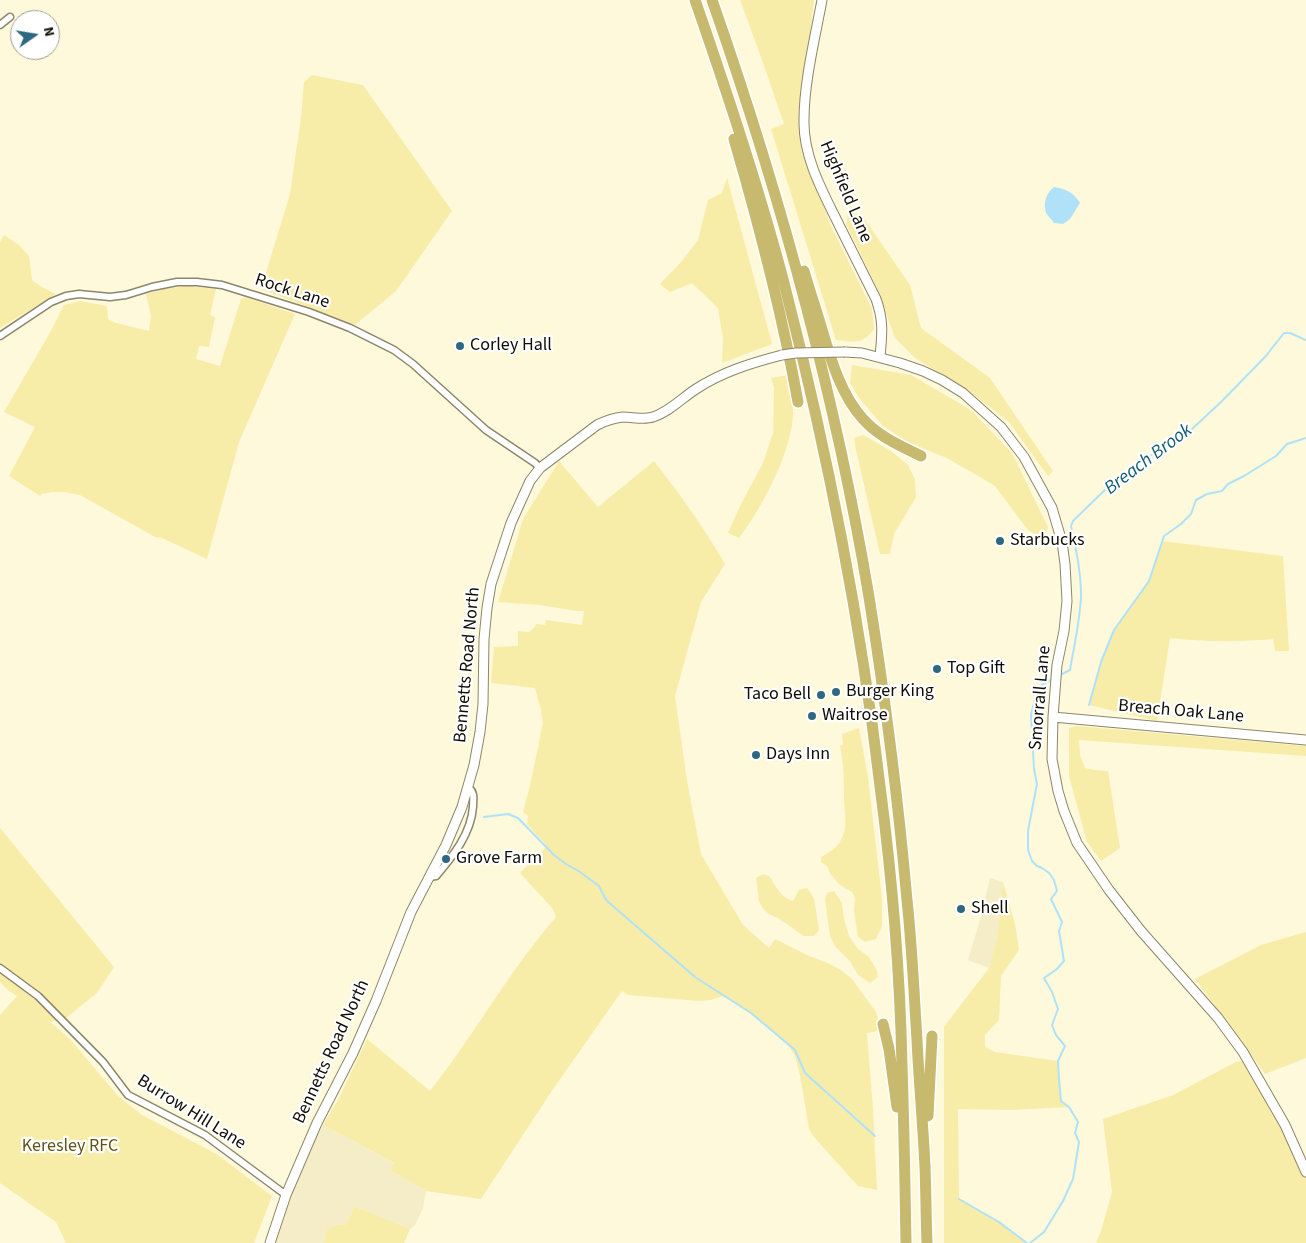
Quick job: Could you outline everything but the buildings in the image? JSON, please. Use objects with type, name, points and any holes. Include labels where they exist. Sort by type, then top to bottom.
[{"type":"highway","points":[[695,0],[743,168],[770,273],[791,361],[798,402]]},
{"type":"highway","points":[[695,0],[732,106],[783,278],[843,541],[869,701],[880,786],[896,953],[902,1062],[906,1243]]},
{"type":"highway","points":[[712,0],[799,254],[834,369],[844,390],[863,419],[888,440],[921,456]]},
{"type":"highway","points":[[769,170],[826,385],[854,516],[881,678],[902,839],[908,903],[925,1168],[927,1243]]},
{"type":"highway","points":[[883,1024],[889,1049],[904,1161]]},
{"type":"highway","points":[[925,1168],[932,1036]]},
{"type":"street","name":"Highfield Lane","points":[[822,0],[807,89],[804,121],[806,141],[810,161],[876,299],[882,327],[880,357]]},
{"type":"street","points":[[0,24],[10,17]]},
{"type":"street","name":"Rock Lane","points":[[0,336],[51,302],[66,296],[79,294],[110,297],[126,295],[177,282],[222,285],[309,312],[350,328],[394,350],[486,430],[540,468]]},
{"type":"street","name":"Bennetts Road North","points":[[270,1243],[286,1195],[317,1123],[345,1070],[411,912],[456,824],[469,788],[480,732],[483,704],[485,624],[491,584],[511,523],[530,481],[540,468],[597,425],[621,417],[654,417],[696,389],[732,370],[782,355],[796,353],[845,352],[880,357]]},
{"type":"street","name":"Smorrall Lane","points":[[880,357],[923,371],[963,393],[1001,427],[1024,458],[1052,508],[1066,564],[1067,601],[1064,631],[1056,672],[1052,760],[1064,811],[1077,842],[1109,890],[1130,917],[1218,1018],[1242,1050],[1285,1125],[1306,1172]]},
{"type":"street","name":"Breach Oak Lane","points":[[1053,716],[1306,740]]},
{"type":"street","name":"Burrow Hill Lane","points":[[0,968],[38,996],[103,1062],[128,1094],[205,1136],[286,1195]]},
{"type":"shaded area","points":[[990,878],[1003,882],[997,943],[989,968],[968,960]]},
{"type":"shaded area","points":[[323,1125],[395,1164],[390,1170],[426,1191],[423,1208],[415,1225],[410,1229],[354,1206],[346,1225],[341,1224],[327,1228],[324,1243],[275,1243],[298,1176]]},
{"type":"green space","points":[[740,0],[814,0],[799,133],[830,224],[872,309],[874,329],[862,340],[853,342],[836,340],[771,129],[784,124]]},
{"type":"green space","points":[[312,75],[363,85],[452,211],[396,291],[355,325],[261,289],[290,194],[304,82]]},
{"type":"green space","points":[[727,178],[772,344],[722,363],[723,339],[718,308],[692,283],[670,292],[660,284],[682,261],[698,240],[708,200],[722,193]]},
{"type":"green space","points":[[848,214],[861,214],[910,285],[921,328],[990,378],[1053,471],[1048,476],[1009,422],[970,392],[915,358],[895,338],[878,290],[846,224]]},
{"type":"green space","points":[[4,235],[19,245],[29,256],[32,280],[56,294],[0,328],[0,242]]},
{"type":"green space","points":[[187,286],[216,289],[210,315],[215,317],[209,347],[199,346],[196,359],[220,366],[241,299],[245,297],[295,314],[239,442],[207,559],[162,538],[155,537],[80,495],[52,492],[40,496],[9,476],[35,427],[4,412],[64,305],[80,301],[107,306],[108,319],[116,323],[149,331],[151,316],[146,294]]},
{"type":"green space","points":[[852,365],[911,375],[971,410],[1012,453],[1048,527],[1045,537],[1040,537],[1028,530],[995,486],[947,458],[907,442],[882,425],[860,399],[850,383]]},
{"type":"green space","points":[[788,375],[793,410],[788,442],[775,477],[757,511],[739,538],[728,533],[763,463],[773,433],[774,387],[771,378]]},
{"type":"green space","points":[[863,435],[891,451],[908,465],[915,479],[916,497],[894,534],[890,554],[880,554],[856,450],[854,438]]},
{"type":"green space","points":[[559,461],[598,507],[654,461],[709,537],[725,564],[701,602],[675,696],[687,781],[701,854],[743,925],[769,948],[775,939],[841,970],[852,979],[876,1012],[879,1023],[877,1031],[867,1033],[877,1190],[858,1186],[813,1136],[809,1129],[795,1056],[787,1044],[751,1013],[723,996],[699,1001],[628,995],[622,991],[553,1089],[481,1199],[426,1191],[390,1170],[394,1163],[323,1125],[339,1098],[367,1039],[430,1091],[507,981],[556,917],[553,909],[520,873],[547,846],[527,824],[528,816],[523,812],[543,723],[535,688],[491,683],[494,647],[518,646],[518,631],[529,632],[536,624],[545,625],[546,620],[582,625],[584,611],[498,602],[523,519]]},
{"type":"green space","points":[[1162,541],[1283,556],[1289,651],[1275,651],[1273,639],[1221,641],[1170,638],[1157,721],[1089,705],[1102,660],[1114,630],[1149,581]]},
{"type":"green space","points":[[1076,726],[1306,746],[1306,756],[1079,740],[1080,755],[1085,768],[1108,771],[1120,848],[1101,861],[1087,842],[1069,776],[1069,728]]},
{"type":"green space","points":[[859,728],[868,777],[882,899],[882,926],[876,939],[865,942],[858,937],[854,911],[855,898],[852,892],[840,885],[831,875],[827,866],[821,862],[821,857],[834,849],[840,842],[845,827],[844,774],[840,746],[843,744],[842,734]]},
{"type":"green space","name":"Keresley RFC","points":[[0,828],[114,967],[97,993],[66,1018],[50,1022],[70,1039],[118,1096],[142,1115],[215,1153],[272,1196],[254,1243],[66,1243],[56,1222],[0,1183],[0,1015],[17,996],[0,982]]},
{"type":"green space","points":[[763,874],[769,876],[781,894],[793,901],[799,890],[807,888],[814,898],[819,930],[814,936],[804,936],[763,909],[759,901],[756,878]]},
{"type":"green space","points":[[1003,882],[1015,924],[1019,950],[1001,976],[999,1020],[985,1035],[985,1047],[995,1052],[1058,1061],[1061,1101],[1069,1107],[1012,1110],[958,1109],[959,1199],[999,1222],[1027,1243],[944,1243],[944,1027],[989,968],[997,940]]},
{"type":"green space","points":[[834,891],[842,903],[849,936],[858,949],[869,957],[877,971],[878,977],[870,983],[858,975],[850,961],[835,946],[830,936],[825,899],[827,893]]},
{"type":"green space","points":[[1306,932],[1306,1058],[1265,1074],[1195,979],[1261,945]]},
{"type":"green space","points":[[1247,1061],[1306,1178],[1306,1243],[1096,1243],[1112,1192],[1103,1119],[1173,1095],[1236,1062]]},
{"type":"green space","points":[[354,1206],[410,1229],[404,1243],[324,1243],[327,1228],[341,1224],[346,1225]]},
{"type":"water","points":[[1054,187],[1069,192],[1080,203],[1070,219],[1063,224],[1054,223],[1046,213],[1046,198]]},
{"type":"waterway","name":"Breach Brook","points":[[1060,675],[1070,670],[1081,596],[1079,569],[1071,526],[1073,521],[1113,482],[1192,429],[1265,357],[1284,333],[1290,333],[1306,340]]},
{"type":"waterway","points":[[1089,705],[1101,662],[1114,630],[1149,581],[1164,536],[1191,514],[1196,500],[1207,494],[1222,491],[1228,484],[1276,456],[1287,444],[1306,438]]},
{"type":"waterway","name":"Breach Brook","points":[[1030,1243],[1044,1232],[1063,1201],[1073,1179],[1079,1142],[1075,1133],[1078,1122],[1069,1107],[1061,1101],[1058,1061],[1065,1046],[1056,1035],[1052,1025],[1058,1009],[1052,992],[1044,978],[1057,969],[1064,961],[1059,931],[1062,922],[1051,899],[1057,891],[1054,880],[1049,873],[1032,861],[1028,850],[1028,831],[1037,784],[1034,769],[1031,715],[1038,687],[1053,679]]},
{"type":"waterway","points":[[484,817],[508,814],[518,818],[554,855],[599,886],[606,900],[695,977],[751,1013],[795,1050],[805,1073],[875,1136]]},
{"type":"waterway","points":[[959,1199],[999,1222],[1027,1243]]},
{"type":"place","name":"Corley Hall","points":[[460,346]]},
{"type":"place","name":"Starbucks","points":[[1000,541]]},
{"type":"place","name":"Top Gift","points":[[937,669]]},
{"type":"place","name":"Burger King","points":[[836,692]]},
{"type":"place","name":"Taco Bell","points":[[821,695]]},
{"type":"place","name":"Waitrose","points":[[812,716]]},
{"type":"place","name":"Days Inn","points":[[756,755]]},
{"type":"place","name":"Grove Farm","points":[[446,859]]},
{"type":"place","name":"Shell","points":[[961,909]]}]
